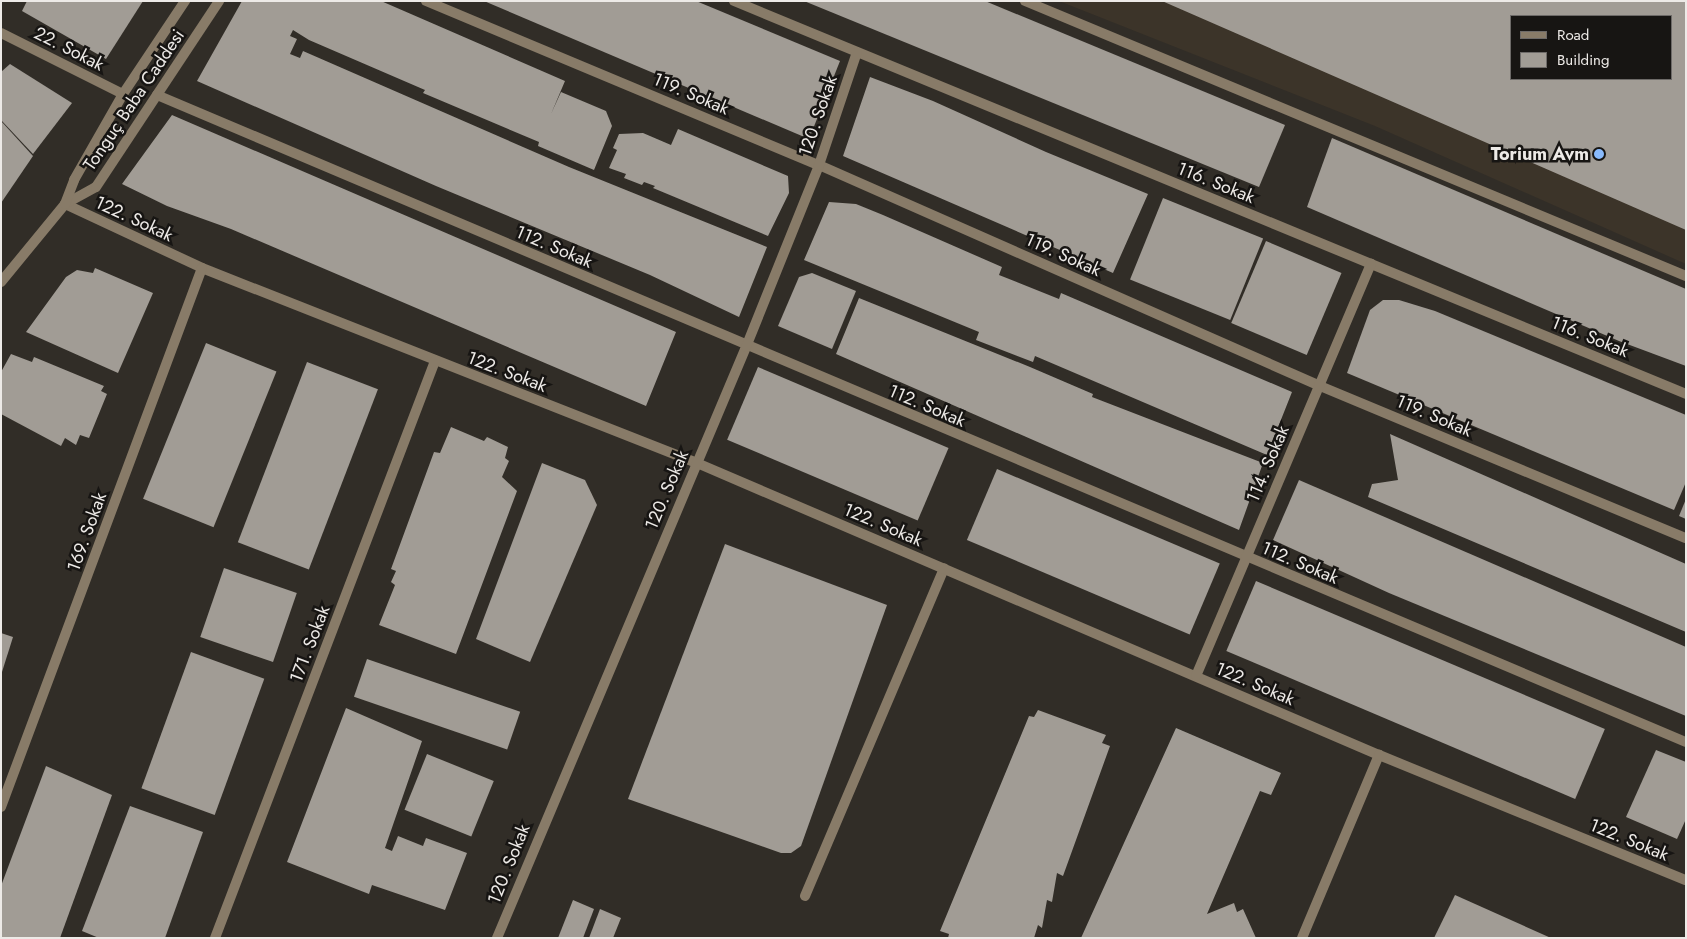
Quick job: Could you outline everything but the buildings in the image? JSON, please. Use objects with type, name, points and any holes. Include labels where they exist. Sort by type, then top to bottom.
[{"type":"street","name":"Tonguç Baba Caddesi","points":[[1,282],[65,204],[74,180],[123,94],[185,1]]},
{"type":"street","name":"Tonguç Baba Caddesi","points":[[65,204],[96,187],[219,1]]},
{"type":"street","name":"119. Sokak","points":[[426,1],[818,165],[1320,386],[1686,538]]},
{"type":"street","name":"116. Sokak","points":[[734,1],[1686,394]]},
{"type":"street","points":[[1025,1],[1686,276]]},
{"type":"street","name":"22. Sokak","points":[[1,33],[123,94]]},
{"type":"street","name":"120. Sokak","points":[[498,938],[746,347],[818,165],[857,52]]},
{"type":"street","name":"112. Sokak","points":[[156,96],[1245,558],[1686,742]]},
{"type":"street","name":"122. Sokak","points":[[65,204],[202,268],[697,463],[1380,755],[1686,880]]},
{"type":"street","name":"114. Sokak","points":[[1196,676],[1371,264]]},
{"type":"street","name":"169. Sokak","points":[[1,807],[202,268]]},
{"type":"street","name":"171. Sokak","points":[[215,938],[435,361]]},
{"type":"street","points":[[805,896],[944,568]]},
{"type":"street","points":[[1302,938],[1380,755]]},
{"type":"shaded area","name":"Torium Avm","points":[[1059,1],[1686,1],[1686,264],[1375,126]]},
{"type":"place","name":"Torium Avm","points":[[1599,154]]}]
